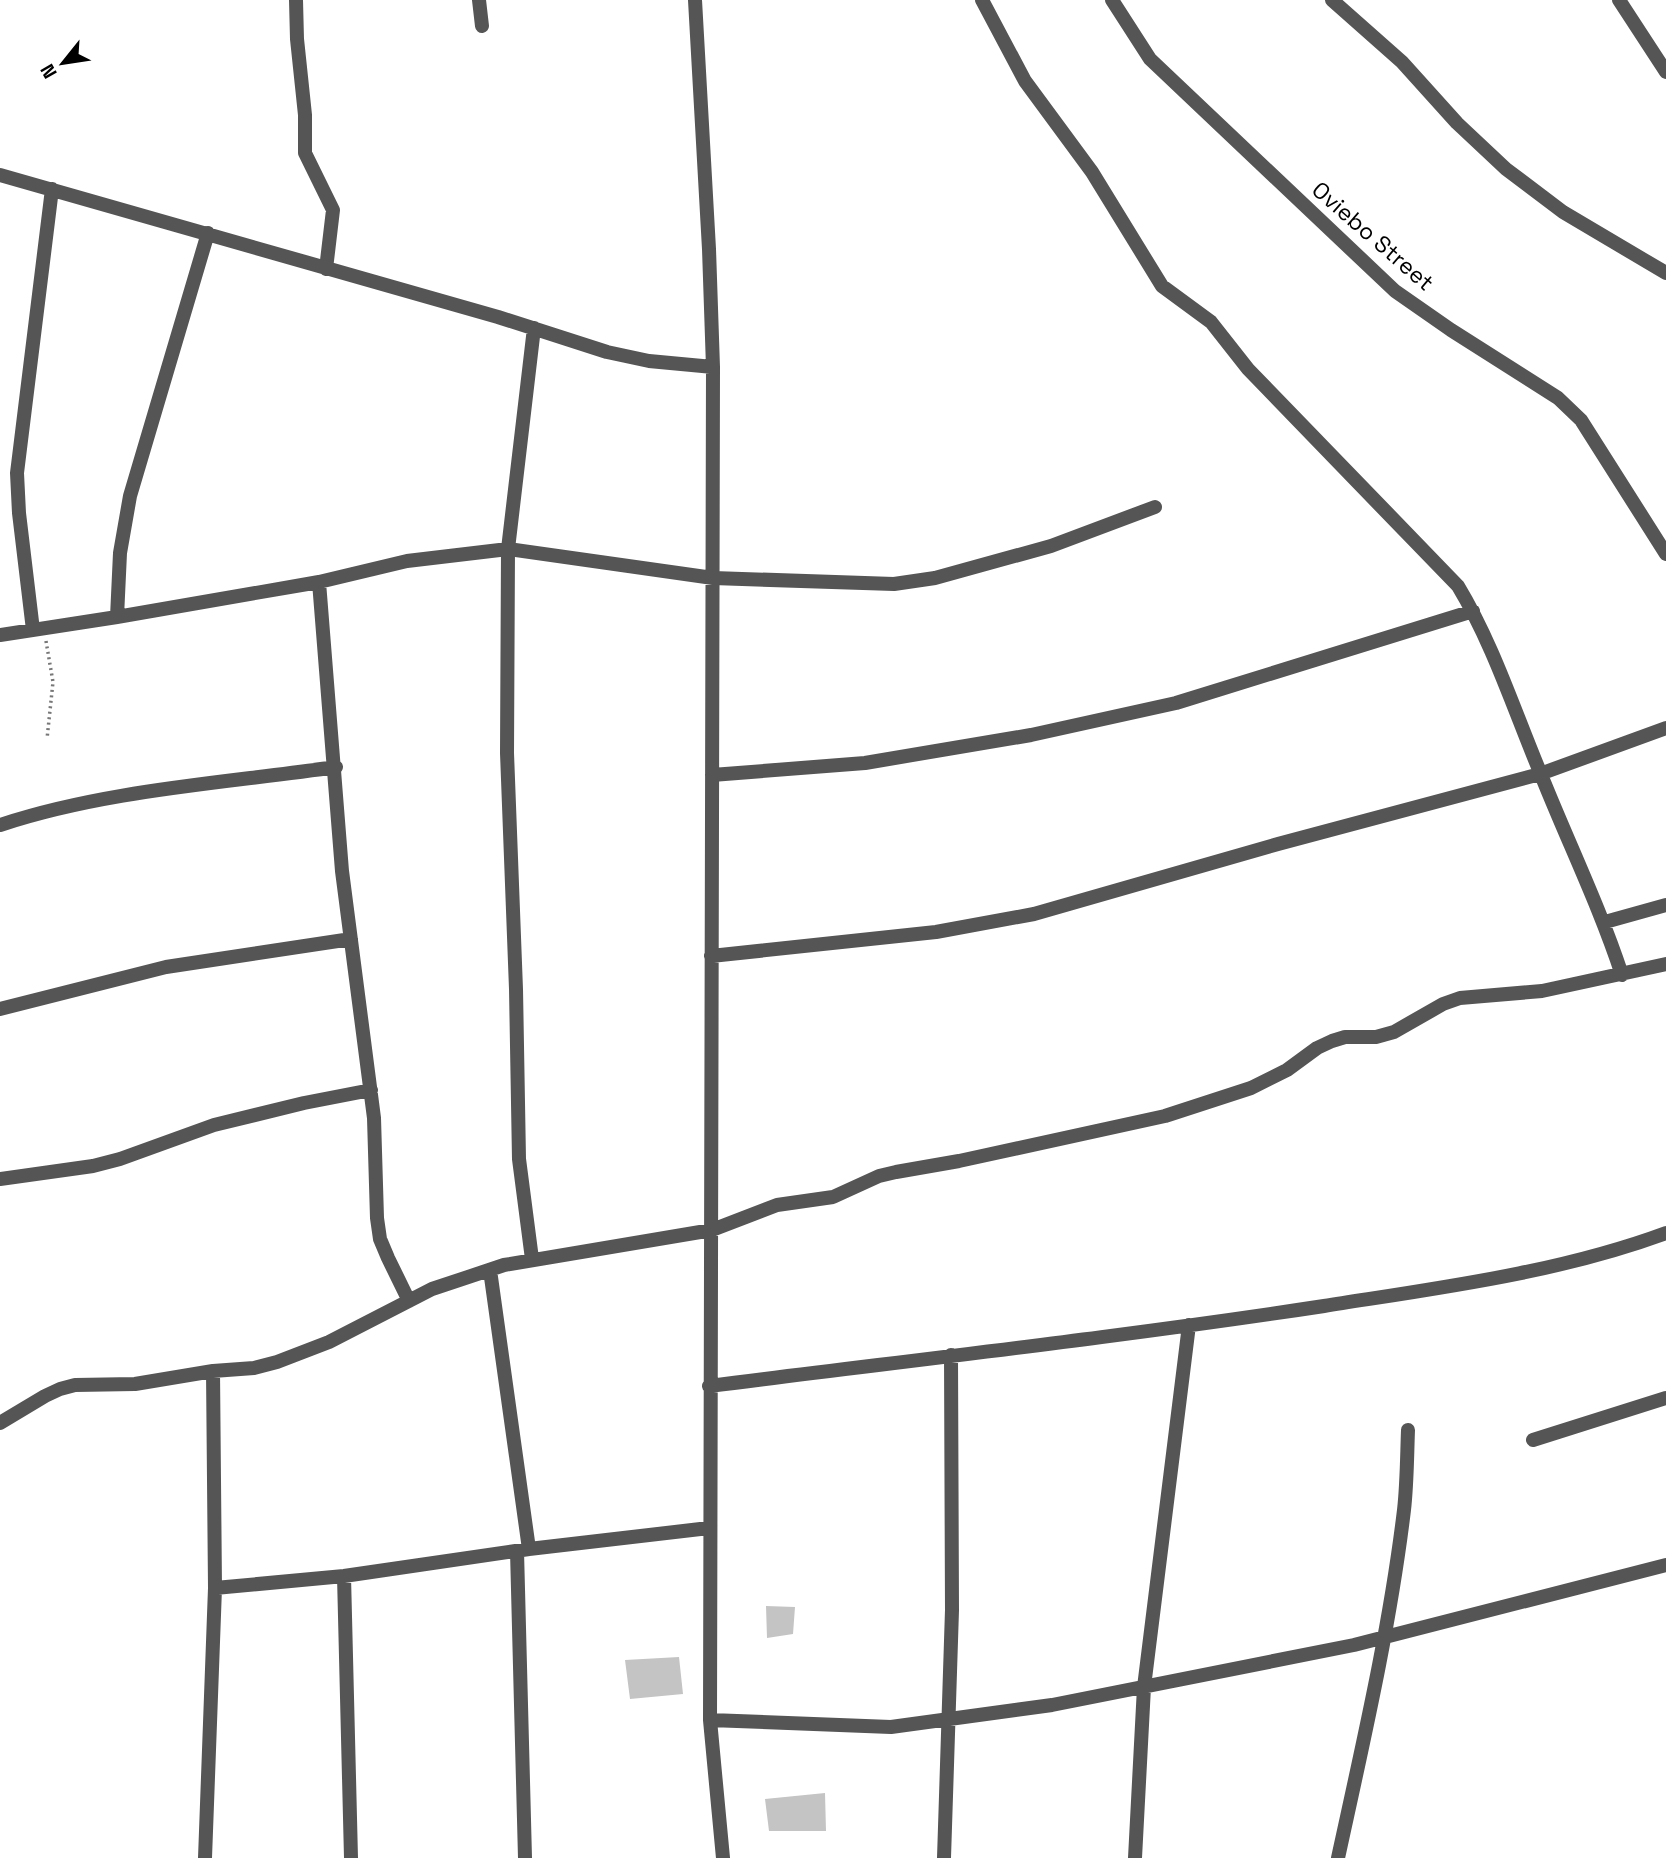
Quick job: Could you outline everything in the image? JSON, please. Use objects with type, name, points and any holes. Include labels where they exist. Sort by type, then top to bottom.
[{"type":"street","points":[[296,0],[305,115],[305,153],[333,210],[326,270]]},
{"type":"street","points":[[479,0],[482,26]]},
{"type":"street","points":[[695,0],[713,367],[710,1720],[723,1858]]},
{"type":"street","points":[[982,0],[1025,81],[1092,172],[1162,286],[1211,322],[1248,369],[1458,586],[1473,611],[1605,922],[1622,975]]},
{"type":"street","name":"Oviebo Street","points":[[1112,0],[1139,45],[1166,75],[1395,291],[1559,398],[1581,420],[1666,554]]},
{"type":"street","points":[[1332,0],[1402,62],[1457,123],[1506,169],[1563,212],[1666,273]]},
{"type":"street","points":[[1619,0],[1666,72]]},
{"type":"street","points":[[0,175],[208,233],[326,270],[534,327],[607,352],[649,361],[713,367]]},
{"type":"street","points":[[39,629],[19,513],[17,473],[52,189]]},
{"type":"street","points":[[117,617],[120,553],[130,496],[208,233]]},
{"type":"street","points":[[532,1259],[519,1159],[507,753],[508,550],[534,327]]},
{"type":"street","points":[[0,635],[319,582],[407,561],[508,550],[713,578],[894,584],[936,578],[1051,547],[1155,507]]},
{"type":"street","points":[[319,582],[336,767],[342,871],[374,1118],[377,1218],[380,1239],[409,1301]]},
{"type":"street","points":[[712,775],[865,764],[1031,735],[1176,703],[1473,611]]},
{"type":"street","points":[[712,956],[936,932],[1034,914],[1278,844],[1540,774],[1666,728]]},
{"type":"street","points":[[0,825],[45,810],[336,767]]},
{"type":"street","points":[[1605,922],[1666,905]]},
{"type":"street","points":[[0,1009],[166,967],[351,939]]},
{"type":"street","points":[[0,1423],[60,1388],[75,1385],[135,1384],[212,1371],[254,1368],[277,1362],[328,1342],[432,1289],[490,1270],[532,1259],[712,1230],[777,1205],[833,1197],[879,1176],[1165,1116],[1251,1088],[1287,1070],[1317,1048],[1332,1041],[1345,1037],[1376,1037],[1394,1032],[1443,1004],[1460,998],[1542,991],[1666,964]]},
{"type":"street","points":[[0,1178],[93,1166],[214,1125],[370,1090]]},
{"type":"street","points":[[709,1386],[1189,1325],[1426,1290],[1519,1273],[1638,1244],[1666,1233]]},
{"type":"street","points":[[490,1270],[523,1550],[525,1858]]},
{"type":"street","points":[[1135,1858],[1144,1688],[1189,1325]]},
{"type":"street","points":[[944,1858],[952,1610],[951,1355]]},
{"type":"street","points":[[205,1858],[215,1588],[212,1371]]},
{"type":"street","points":[[1533,1440],[1666,1398]]},
{"type":"street","points":[[1338,1858],[1384,1638],[1405,1507],[1408,1430]]},
{"type":"street","points":[[215,1588],[344,1576],[523,1550],[709,1528]]},
{"type":"street","points":[[710,1720],[891,1727],[1052,1705],[1242,1669],[1384,1638],[1666,1564]]},
{"type":"street","points":[[344,1576],[351,1858]]},
{"type":"path","points":[[39,629],[53,682],[47,739]]},
{"type":"building","points":[[766,1606],[795,1607],[793,1634],[767,1638]]},
{"type":"building","points":[[679,1657],[683,1694],[630,1699],[625,1660]]},
{"type":"building","points":[[825,1793],[826,1831],[769,1831],[765,1799]]}]
